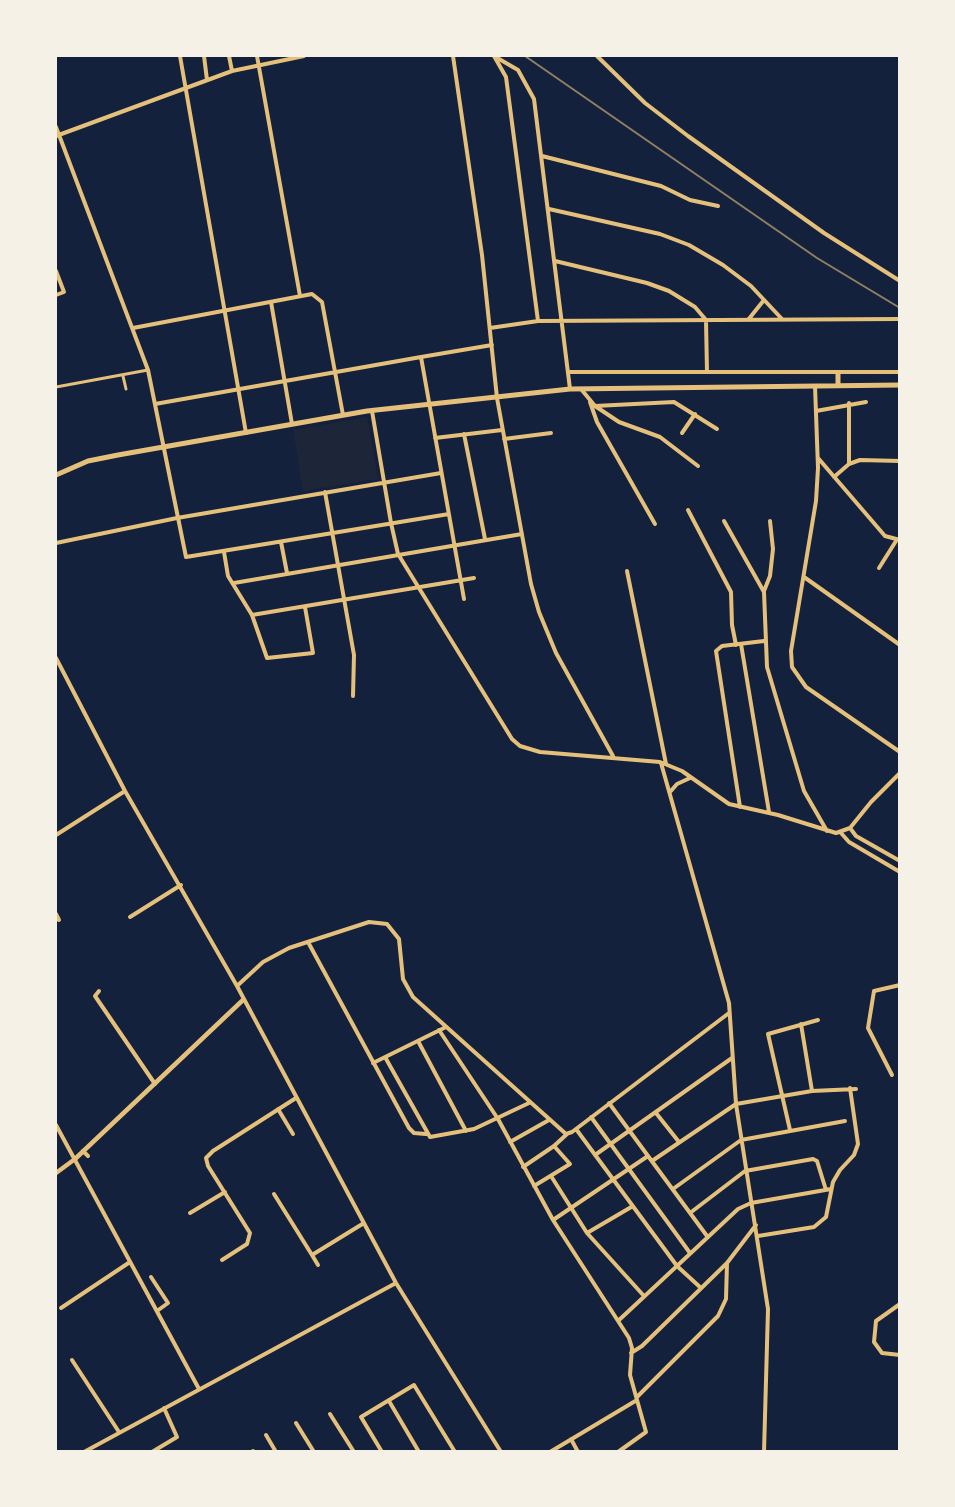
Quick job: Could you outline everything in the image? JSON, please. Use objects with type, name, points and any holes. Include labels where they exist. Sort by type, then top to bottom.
[{"type":"main road","points":[[838,373],[838,385]]},
{"type":"main road","points":[[56,475],[88,461],[292,424],[372,411],[570,389],[900,385]]},
{"type":"street","points":[[180,56],[246,433]]},
{"type":"street","points":[[204,56],[207,80]]},
{"type":"street","points":[[229,56],[232,71]]},
{"type":"street","points":[[257,56],[300,296]]},
{"type":"street","points":[[57,136],[232,71],[304,56]]},
{"type":"street","points":[[453,56],[482,255],[497,398],[531,584],[544,626],[562,666],[613,756]]},
{"type":"street","points":[[494,56],[506,77],[538,321]]},
{"type":"street","points":[[494,56],[518,70],[530,89],[537,113],[570,389]]},
{"type":"street","points":[[597,56],[645,103],[688,136],[824,233],[900,281]]},
{"type":"street","points":[[56,127],[57,136],[148,370],[186,557],[449,514]]},
{"type":"street","points":[[542,156],[662,186],[690,200],[718,206]]},
{"type":"street","points":[[549,209],[674,239],[723,264],[783,320]]},
{"type":"street","points":[[555,261],[623,276],[669,291],[695,307],[706,320],[707,372]]},
{"type":"street","points":[[56,271],[64,292],[56,295]]},
{"type":"street","points":[[133,328],[312,294],[322,302],[343,416]]},
{"type":"street","points":[[748,320],[764,300]]},
{"type":"street","points":[[271,302],[292,424]]},
{"type":"street","points":[[490,328],[538,321],[900,319]]},
{"type":"street","points":[[155,404],[492,345]]},
{"type":"street","points":[[421,357],[464,599]]},
{"type":"street","points":[[56,387],[148,370]]},
{"type":"street","points":[[568,372],[900,372]]},
{"type":"street","points":[[123,375],[126,388]]},
{"type":"street","points":[[815,386],[818,458],[816,509],[791,651],[795,675],[806,687],[900,752]]},
{"type":"street","points":[[580,388],[595,406],[628,427],[660,437],[698,466]]},
{"type":"street","points":[[590,401],[597,422],[655,524]]},
{"type":"street","points":[[595,406],[670,402],[681,405],[717,429]]},
{"type":"street","points":[[816,411],[849,403],[866,402]]},
{"type":"street","points":[[849,403],[849,464]]},
{"type":"street","points":[[372,411],[398,554],[512,739],[520,746],[540,752],[613,756],[660,762],[691,778],[715,797],[740,807],[841,833],[850,828],[866,806],[900,773]]},
{"type":"street","points":[[682,433],[694,414]]},
{"type":"street","points":[[435,438],[502,430]]},
{"type":"street","points":[[504,439],[551,433]]},
{"type":"street","points":[[464,434],[485,540]]},
{"type":"street","points":[[818,458],[885,536],[898,540],[879,568]]},
{"type":"street","points":[[834,477],[849,464],[860,460],[900,461]]},
{"type":"street","points":[[56,543],[177,518],[441,473]]},
{"type":"street","points":[[325,492],[355,667],[353,696]]},
{"type":"street","points":[[688,510],[731,592],[732,625],[739,644],[769,813]]},
{"type":"street","points":[[724,521],[764,592],[766,607],[764,641],[767,667],[804,791],[827,831]]},
{"type":"street","points":[[764,592],[770,576],[774,549],[770,521]]},
{"type":"street","points":[[234,582],[522,534]]},
{"type":"street","points":[[281,542],[287,573]]},
{"type":"street","points":[[224,552],[228,576],[234,582],[252,615],[267,658],[313,653],[305,607]]},
{"type":"street","points":[[627,571],[666,764]]},
{"type":"street","points":[[804,577],[900,645]]},
{"type":"street","points":[[252,615],[474,578]]},
{"type":"street","points":[[740,807],[716,653],[720,646],[764,641]]},
{"type":"street","points":[[56,658],[125,791],[237,986],[396,1283],[501,1452]]},
{"type":"street","points":[[660,762],[730,1012],[736,1104],[745,1171],[758,1236],[769,1334],[764,1452]]},
{"type":"street","points":[[669,794],[677,784],[691,778]]},
{"type":"street","points":[[56,836],[125,791]]},
{"type":"street","points":[[850,828],[856,836],[900,861]]},
{"type":"street","points":[[841,833],[849,842],[900,872]]},
{"type":"street","points":[[130,917],[181,885]]},
{"type":"street","points":[[56,914],[59,920]]},
{"type":"street","points":[[237,986],[272,957],[308,942],[369,922],[387,924],[399,939],[401,972],[405,985],[413,997],[529,1103],[568,1134]]},
{"type":"street","points":[[308,942],[410,1130],[435,1138],[466,1131],[498,1119],[529,1103]]},
{"type":"street","points":[[892,1075],[868,1028],[874,991],[900,985]]},
{"type":"street","points":[[99,991],[95,996],[155,1084]]},
{"type":"street","points":[[56,1173],[75,1159],[243,1000]]},
{"type":"street","points":[[523,1167],[730,1012]]},
{"type":"street","points":[[790,1130],[768,1034],[818,1020]]},
{"type":"street","points":[[801,1024],[812,1091]]},
{"type":"street","points":[[373,1063],[446,1027]]},
{"type":"street","points":[[439,1030],[498,1119],[553,1220],[631,1343],[630,1370],[646,1432],[620,1451]]},
{"type":"street","points":[[418,1041],[466,1131]]},
{"type":"street","points":[[385,1057],[426,1134]]},
{"type":"street","points":[[595,1155],[733,1058]]},
{"type":"street","points":[[758,1236],[818,1226],[826,1217],[829,1190],[836,1176],[854,1155],[858,1144],[850,1088]]},
{"type":"street","points":[[652,1161],[736,1104],[812,1091],[856,1089]]},
{"type":"street","points":[[222,1260],[247,1244],[250,1233],[206,1158],[213,1151],[296,1098]]},
{"type":"street","points":[[609,1103],[707,1236]]},
{"type":"street","points":[[278,1109],[293,1134]]},
{"type":"street","points":[[656,1113],[679,1142]]},
{"type":"street","points":[[591,1117],[690,1253]]},
{"type":"street","points":[[510,1142],[549,1120]]},
{"type":"street","points":[[673,1190],[741,1140],[845,1121]]},
{"type":"street","points":[[56,1125],[199,1389]]},
{"type":"street","points":[[576,1129],[677,1266],[701,1288]]},
{"type":"street","points":[[534,1186],[570,1164],[554,1146]]},
{"type":"street","points":[[83,1151],[88,1156]]},
{"type":"street","points":[[553,1220],[615,1181],[648,1156]]},
{"type":"street","points":[[690,1213],[745,1171],[814,1159],[829,1190]]},
{"type":"street","points":[[551,1176],[587,1233],[644,1296]]},
{"type":"street","points":[[618,1321],[733,1211],[751,1203],[829,1190]]},
{"type":"street","points":[[190,1213],[225,1192]]},
{"type":"street","points":[[274,1194],[318,1265]]},
{"type":"street","points":[[587,1233],[633,1206]]},
{"type":"street","points":[[312,1255],[363,1223]]},
{"type":"street","points":[[631,1353],[640,1349],[727,1263],[756,1225]]},
{"type":"street","points":[[61,1308],[130,1262]]},
{"type":"street","points":[[550,1452],[637,1399],[718,1316],[726,1299],[727,1263]]},
{"type":"street","points":[[151,1277],[168,1303],[157,1311]]},
{"type":"street","points":[[84,1452],[396,1283]]},
{"type":"street","points":[[900,1304],[877,1318],[874,1342],[876,1348],[882,1353],[900,1355]]},
{"type":"street","points":[[72,1359],[120,1432]]},
{"type":"street","points":[[381,1452],[361,1417],[414,1385],[455,1452]]},
{"type":"street","points":[[388,1401],[419,1452]]},
{"type":"street","points":[[152,1452],[177,1437],[164,1408]]},
{"type":"street","points":[[330,1414],[354,1452]]},
{"type":"street","points":[[296,1423],[314,1452]]},
{"type":"street","points":[[266,1435],[276,1452]]},
{"type":"street","points":[[570,1439],[578,1452]]},
{"type":"shaded area","points":[[367,417],[378,479],[303,491],[293,430]]},
{"type":"railway","points":[[525,56],[817,258],[900,308]]}]
